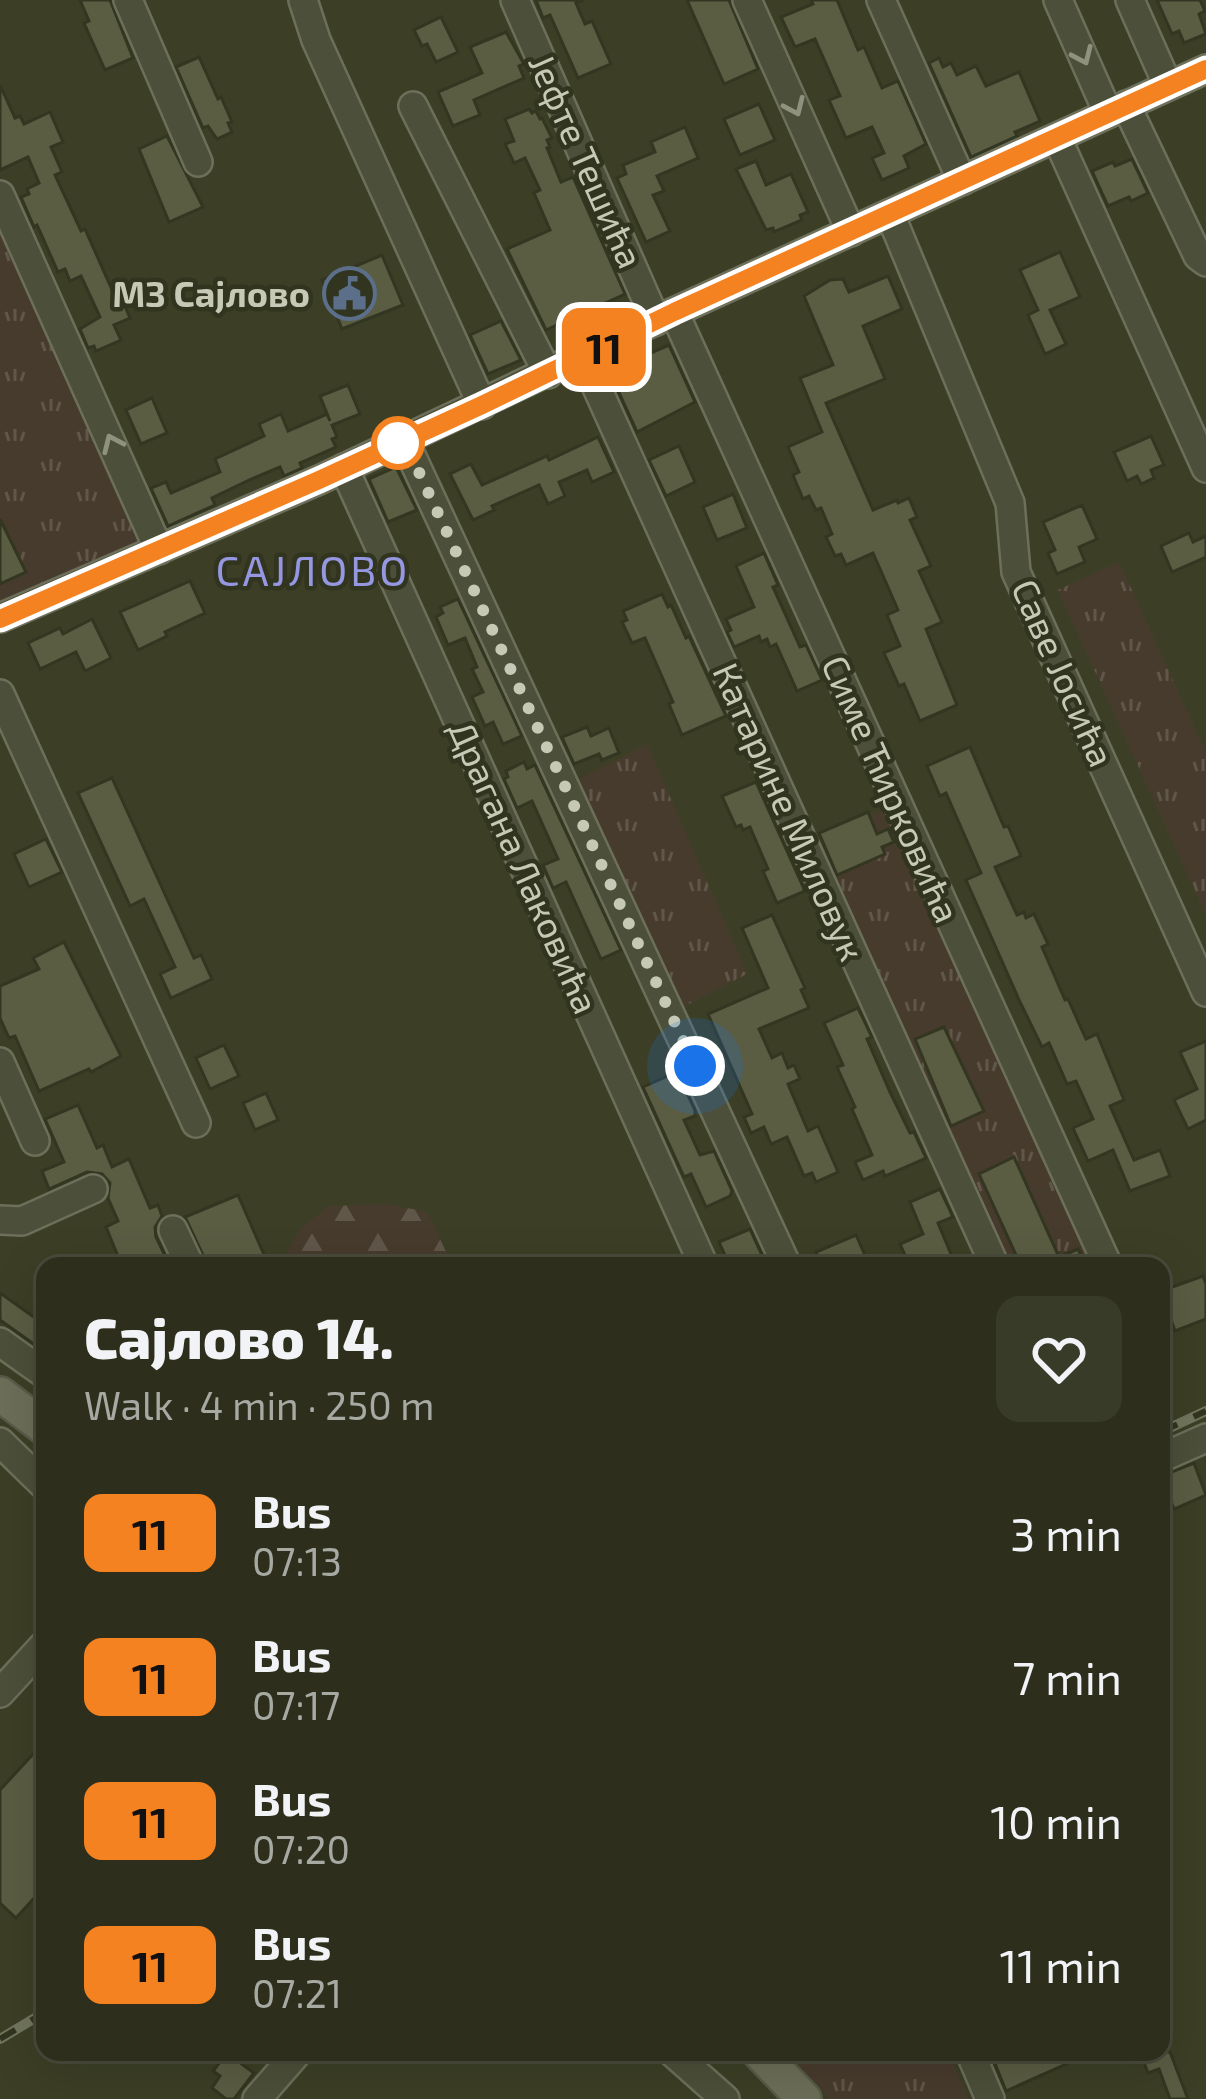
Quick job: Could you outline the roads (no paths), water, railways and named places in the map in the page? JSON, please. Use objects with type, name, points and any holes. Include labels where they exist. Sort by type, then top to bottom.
[{"type":"main road","points":[[0,1394],[36,1421]]},
{"type":"main road","points":[[768,2061],[804,2099]]},
{"type":"street","points":[[128,0],[198,162]]},
{"type":"street","points":[[303,0],[316,40],[482,405]]},
{"type":"street","name":"Јефте Тешића","points":[[515,0],[665,317]]},
{"type":"street","points":[[748,0],[850,232]]},
{"type":"street","points":[[881,0],[962,181]]},
{"type":"street","points":[[1058,0],[1198,256],[1206,262]]},
{"type":"street","points":[[1130,0],[1168,86]]},
{"type":"street","points":[[0,619],[344,468],[1206,69]]},
{"type":"street","points":[[413,106],[548,374]]},
{"type":"street","points":[[1057,139],[1206,467]]},
{"type":"street","points":[[0,195],[160,550]]},
{"type":"street","name":"Саве Јосића","points":[[890,214],[1010,503],[1016,572],[1206,992]]},
{"type":"street","name":"Симе Ћирковића","points":[[665,317],[1104,1257]]},
{"type":"street","name":"Катарине Миловук","points":[[583,357],[991,1257]]},
{"type":"street","points":[[404,440],[783,1257]]},
{"type":"street","name":"Драгана Лаковића","points":[[344,468],[700,1257]]},
{"type":"street","points":[[0,694],[196,1123]]},
{"type":"street","points":[[0,1062],[35,1141]]},
{"type":"street","points":[[0,1220],[22,1221],[93,1189]]},
{"type":"street","points":[[173,1230],[186,1257]]},
{"type":"street","points":[[0,1342],[36,1368]]},
{"type":"street","points":[[1170,1454],[1206,1438]]},
{"type":"street","points":[[0,1442],[36,1477]]},
{"type":"street","points":[[0,1693],[36,1654]]},
{"type":"street","points":[[257,2099],[290,2061]]},
{"type":"street","points":[[682,2061],[724,2099]]},
{"type":"street","points":[[974,2061],[990,2099]]},
{"type":"railway","points":[[1170,1428],[1206,1411]]},
{"type":"railway","points":[[0,2039],[36,2017]]},
{"type":"place","name":"МЗ Сајлово","points":[[349,294]]},
{"type":"district","name":"САЈЛОВО","points":[[313,571]]}]
